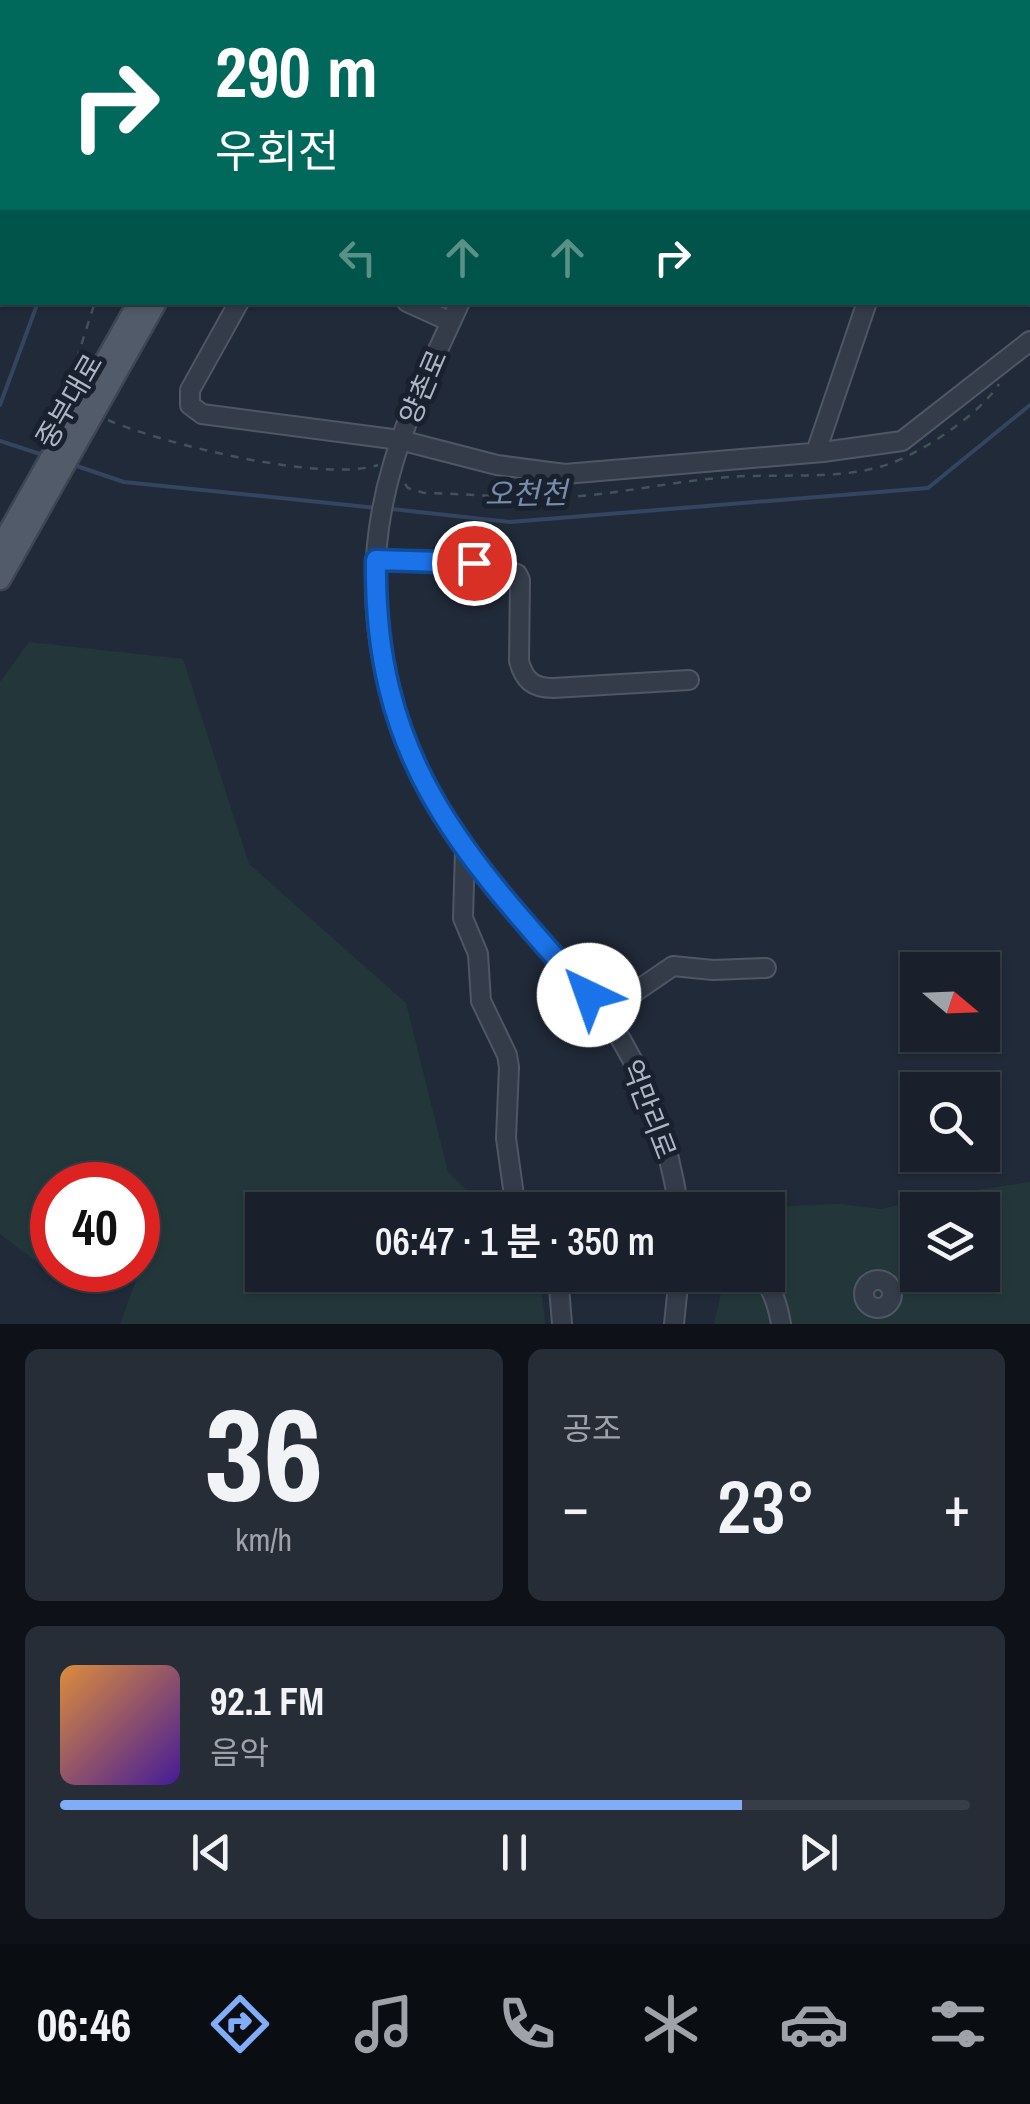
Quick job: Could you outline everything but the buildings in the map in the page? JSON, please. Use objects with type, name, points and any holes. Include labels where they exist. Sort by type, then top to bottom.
[{"type":"main road","name":"중부대로","points":[[78,424],[138,305]]},
{"type":"main road","name":"중부대로","points":[[0,579],[24,519],[78,424],[154,305]]},
{"type":"main road","name":"중부대로","points":[[0,548],[24,519]]},
{"type":"street","points":[[237,305],[190,390],[190,405],[202,414],[400,440],[497,465],[566,474],[902,441],[1030,341]]},
{"type":"street","points":[[414,305],[451,322]]},
{"type":"street","name":"양촌로","points":[[376,552],[390,472],[400,440],[459,305]]},
{"type":"street","points":[[816,452],[867,305]]},
{"type":"street","points":[[376,552],[488,564],[518,574],[518,662],[535,686],[689,680]]},
{"type":"street","name":"억만리로","points":[[376,552],[376,622],[390,696],[414,763],[465,851],[604,1013],[634,1065],[660,1125],[674,1192]]},
{"type":"street","points":[[465,851],[463,918],[478,954],[482,1001],[509,1068],[506,1138],[514,1192]]},
{"type":"street","points":[[604,1013],[673,966],[713,970],[766,968]]},
{"type":"street","points":[[559,1292],[562,1324]]},
{"type":"street","points":[[674,1324],[677,1292]]},
{"type":"street","points":[[771,1292],[782,1324]]},
{"type":"street","points":[[892,1298],[882,1324],[870,1306],[883,1308],[892,1298]]},
{"type":"path","points":[[62,398],[94,305]]},
{"type":"green space","points":[[29,642],[183,659],[249,864],[406,1003],[448,1172],[468,1192],[245,1192],[245,1292],[542,1292],[545,1324],[120,1324],[132,1292],[160,1292],[160,1162],[30,1162],[30,1257],[0,1234],[0,682]]},
{"type":"green space","points":[[1030,1182],[1030,1324],[714,1324],[721,1292],[785,1292],[785,1206],[839,1204],[881,1209],[900,1205],[900,1292],[1000,1292],[1000,1192],[964,1192]]},
{"type":"waterway","points":[[0,405],[37,305]]},
{"type":"waterway","name":"오천천","points":[[392,509],[510,522],[928,488],[1030,405]]},
{"type":"waterway","name":"오천천","points":[[0,441],[43,455]]},
{"type":"waterway","name":"오천천","points":[[71,464],[124,482],[377,508]]},
{"type":"route","points":[[474,563],[376,560],[376,622],[390,696],[420,775],[465,851],[589,995]]}]
